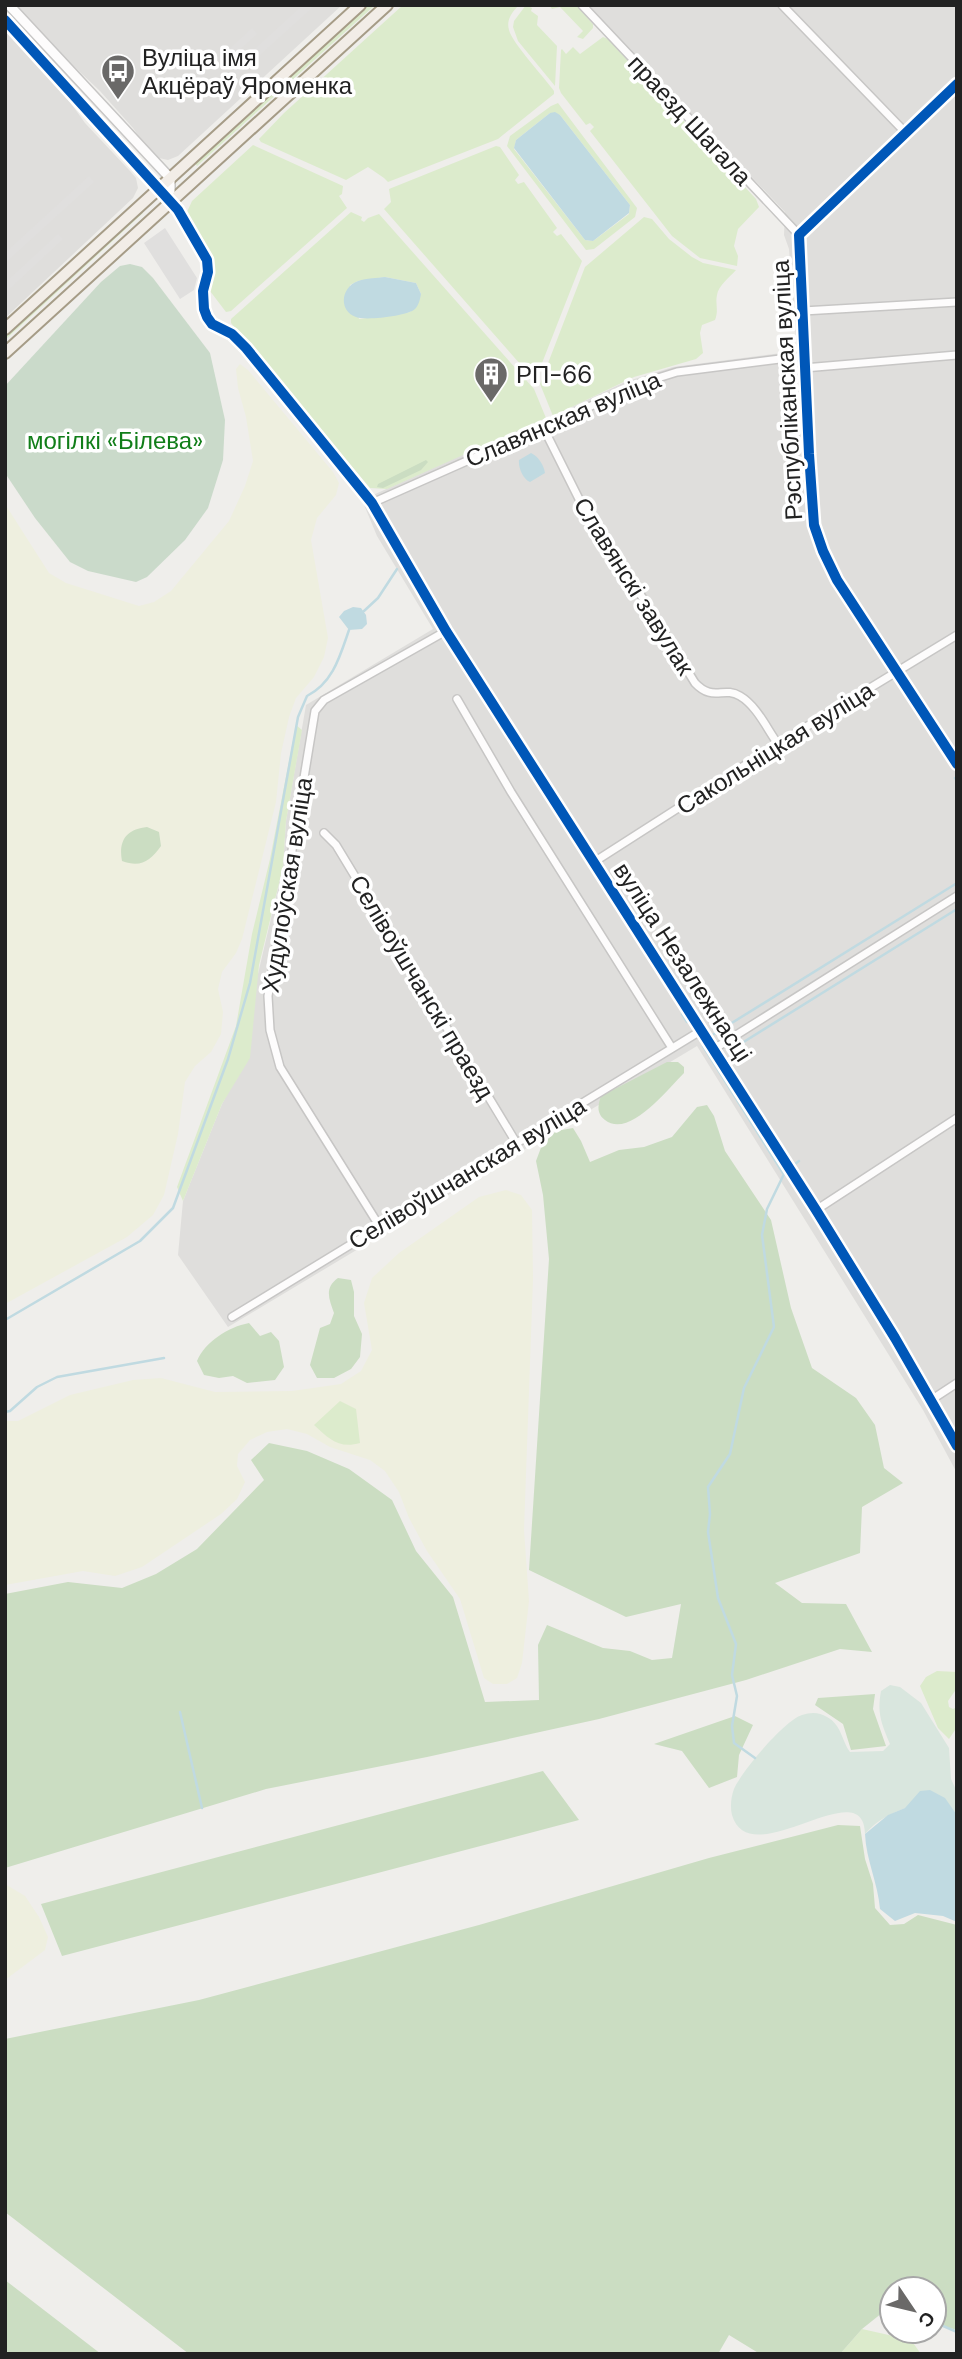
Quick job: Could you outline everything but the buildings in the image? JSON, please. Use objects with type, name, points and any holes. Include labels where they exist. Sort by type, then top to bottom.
[{"type":"main road","points":[[5,329],[360,5]]},
{"type":"main road","points":[[5,353],[387,5]]},
{"type":"street","points":[[9,5],[170,178],[170,202]]},
{"type":"street","name":"праезд Шагала","points":[[582,5],[799,234]]},
{"type":"street","points":[[782,5],[905,132]]},
{"type":"street","points":[[5,20],[170,202]]},
{"type":"street","points":[[42,61],[53,53]]},
{"type":"street","name":"Рэспубліканская вуліца","points":[[956,760],[836,580],[814,525],[799,234],[957,84]]},
{"type":"street","name":"вуліца Незалежнасці","points":[[170,202],[188,226],[207,260],[208,272],[204,291],[207,317],[212,324],[232,334],[246,348],[372,503],[446,632],[816,1210],[932,1400],[957,1446]]},
{"type":"street","points":[[803,311],[957,302]]},
{"type":"street","points":[[804,368],[957,355]]},
{"type":"street","name":"Славянская вуліца","points":[[372,503],[612,395],[677,372],[804,356]]},
{"type":"street","name":"Славянскі завулак","points":[[543,427],[579,499],[695,683],[709,694],[731,693],[740,696],[751,706],[778,744]]},
{"type":"street","name":"Худулоўская вуліца","points":[[380,1227],[280,1067],[270,1030],[268,996],[315,711],[324,700],[446,632]]},
{"type":"street","name":"Сакольніцкая вуліца","points":[[594,862],[778,744],[957,635]]},
{"type":"street","points":[[457,699],[510,792],[672,1048]]},
{"type":"street","name":"Селівоўшчанскі праезд","points":[[324,833],[336,845],[517,1144]]},
{"type":"street","points":[[714,1049],[957,896]]},
{"type":"street","name":"Селівоўшчанская вуліца","points":[[232,1317],[702,1030]]},
{"type":"street","points":[[816,1210],[957,1118]]},
{"type":"street","points":[[932,1400],[957,1383]]},
{"type":"shaded area","points":[[16,5],[342,5],[178,156],[168,160],[151,154],[133,128],[100,91]]},
{"type":"shaded area","points":[[303,5],[315,5],[238,75],[233,69]]},
{"type":"shaded area","points":[[588,5],[957,5],[957,1473],[923,1410],[697,1046],[228,1327],[178,1255],[183,1201],[232,1085],[283,867],[286,821],[306,705],[433,629],[377,536],[362,500],[625,382],[673,367],[797,351],[789,249],[784,235],[785,212]]},
{"type":"shaded area","points":[[5,28],[65,95],[85,123],[136,178],[138,188],[133,198],[5,318]]},
{"type":"shaded area","points":[[252,28],[257,34],[226,62],[221,57]]},
{"type":"shaded area","points":[[89,176],[94,182],[5,263],[5,253]]},
{"type":"shaded area","points":[[165,228],[197,278],[194,290],[180,299],[144,243]]},
{"type":"shaded area","points":[[58,234],[63,239],[5,293],[5,283]]},
{"type":"shaded area","points":[[890,1685],[900,1687],[921,1703],[949,1748],[951,1779],[957,1792],[957,1815],[944,1798],[891,1814],[865,1834],[860,1817],[846,1812],[782,1831],[760,1835],[743,1831],[732,1815],[734,1789],[745,1771],[785,1726],[805,1714],[818,1713],[832,1720],[850,1752],[883,1751],[890,1744],[879,1706],[881,1691]]},
{"type":"green space","points":[[368,5],[375,5],[197,166],[195,163]]},
{"type":"green space","points":[[403,5],[519,5],[508,23],[511,36],[554,94],[498,139],[388,182],[368,167],[346,180],[261,142],[259,139],[284,113]]},
{"type":"green space","points":[[526,5],[538,16],[537,25],[557,46],[555,86],[518,41],[513,27],[514,21]]},
{"type":"green space","points":[[576,5],[593,24],[593,28],[583,39],[577,37],[583,31],[560,7],[552,9],[550,6]]},
{"type":"green space","points":[[603,37],[608,39],[756,199],[759,207],[738,229],[734,246],[738,256],[737,266],[700,258],[672,236],[590,131],[594,127],[590,123],[586,125],[561,93],[561,50],[566,54],[573,47],[580,54]]},
{"type":"green space","points":[[558,103],[637,208],[635,217],[594,249],[586,250],[507,146],[510,136]],"holes":[[[550,113],[560,115],[630,205],[629,214],[593,241],[585,240],[514,149],[516,140]]]},
{"type":"green space","points":[[253,145],[343,186],[339,196],[347,208],[231,311],[226,312],[210,291],[213,268],[211,254],[187,212],[192,201]]},
{"type":"green space","points":[[496,146],[500,147],[519,175],[515,180],[518,184],[524,182],[557,228],[553,232],[557,236],[561,234],[582,261],[535,381],[384,209],[391,202],[389,189]]},
{"type":"green space","points":[[141,211],[143,213],[5,340],[5,336]]},
{"type":"green space","points":[[351,212],[362,217],[364,222],[379,214],[534,389],[546,418],[387,489],[370,488],[231,323],[231,319]],"holes":[[[385,277],[416,283],[421,294],[410,312],[359,319],[350,285],[358,281]]]},
{"type":"green space","points":[[644,217],[652,219],[669,239],[692,257],[703,263],[736,270],[718,292],[715,320],[702,325],[700,333],[703,353],[696,359],[634,377],[553,416],[540,384],[585,267]]},
{"type":"green space","name":"могілкі «Білева»","points":[[130,264],[142,267],[153,278],[210,353],[225,420],[223,460],[208,508],[185,540],[147,577],[136,582],[88,571],[70,562],[35,518],[5,473],[5,386],[101,282],[120,266]]},
{"type":"green space","points":[[240,364],[248,370],[333,472],[339,483],[336,495],[317,518],[311,540],[328,638],[324,657],[314,677],[296,698],[289,717],[281,753],[276,802],[242,939],[236,953],[222,972],[218,989],[223,1012],[221,1034],[211,1052],[195,1066],[185,1082],[178,1134],[164,1195],[153,1215],[127,1237],[5,1304],[5,504],[49,573],[66,583],[139,606],[154,602],[171,591],[229,521],[245,486],[253,461],[238,388],[236,369]]},
{"type":"green space","points":[[426,460],[428,462],[421,470],[383,488],[377,487],[378,484]]},
{"type":"green space","points":[[296,725],[302,730],[286,821],[283,867],[259,965],[250,1058],[222,1104],[183,1201],[177,1187],[236,1026],[252,934],[270,859]]},
{"type":"green space","points":[[147,827],[159,832],[161,846],[144,862],[135,864],[122,861],[121,847],[126,837],[134,830]]},
{"type":"green space","points":[[667,1062],[678,1062],[684,1067],[684,1073],[647,1110],[625,1123],[615,1124],[600,1115],[598,1109],[601,1096]]},
{"type":"green space","points":[[707,1105],[714,1116],[725,1151],[771,1220],[791,1308],[812,1368],[856,1398],[875,1425],[884,1468],[903,1483],[862,1507],[860,1553],[775,1583],[802,1603],[846,1604],[872,1652],[840,1649],[746,1680],[599,1719],[266,1789],[5,1868],[5,1594],[68,1582],[122,1588],[156,1574],[197,1549],[264,1480],[251,1460],[269,1443],[307,1451],[349,1469],[392,1500],[416,1551],[453,1597],[485,1702],[539,1700],[538,1645],[547,1625],[603,1648],[630,1651],[652,1660],[672,1658],[681,1604],[626,1617],[529,1570],[549,1259],[543,1195],[536,1161],[542,1145],[556,1131],[573,1128],[590,1162],[619,1150],[644,1147],[672,1137],[697,1107]]},
{"type":"green space","points":[[506,1190],[521,1195],[532,1210],[533,1279],[524,1530],[529,1601],[522,1663],[517,1678],[507,1684],[493,1684],[484,1678],[460,1599],[427,1551],[409,1518],[399,1492],[385,1471],[370,1460],[330,1447],[307,1434],[287,1429],[267,1432],[250,1440],[238,1454],[237,1466],[245,1482],[237,1499],[221,1514],[142,1567],[115,1576],[83,1571],[5,1585],[5,1421],[18,1421],[70,1395],[133,1380],[161,1378],[215,1392],[292,1391],[341,1384],[361,1371],[372,1350],[364,1303],[372,1278],[399,1253],[479,1197]]},
{"type":"green space","points":[[338,1278],[351,1280],[354,1316],[362,1334],[360,1357],[351,1369],[334,1378],[317,1378],[310,1365],[320,1328],[330,1324],[334,1313],[329,1290]]},
{"type":"green space","points":[[249,1323],[260,1336],[271,1332],[279,1341],[284,1367],[275,1380],[247,1383],[233,1376],[219,1378],[204,1375],[197,1361],[211,1342],[225,1332]]},
{"type":"green space","points":[[340,1401],[356,1409],[360,1443],[340,1444],[314,1425]]},
{"type":"green space","points":[[937,1671],[957,1672],[957,1688],[948,1701],[949,1707],[957,1707],[957,1727],[949,1739],[938,1728],[920,1686],[926,1677]]},
{"type":"green space","points":[[875,1694],[873,1709],[886,1746],[851,1750],[843,1724],[815,1705],[818,1698]]},
{"type":"green space","points":[[735,1716],[753,1725],[739,1755],[737,1777],[709,1788],[682,1751],[654,1744]]},
{"type":"green space","points":[[543,1771],[579,1820],[62,1956],[41,1904]]},
{"type":"green space","points":[[838,1825],[860,1826],[865,1859],[873,1884],[875,1908],[890,1925],[904,1924],[918,1915],[957,1925],[957,2330],[948,2328],[948,2275],[878,2275],[878,2316],[862,2329],[840,2354],[760,2354],[729,2335],[718,2354],[189,2354],[5,2212],[5,2039],[199,2000],[479,1925],[709,1858]]},
{"type":"green space","points":[[5,1884],[25,1896],[48,1937],[45,1950],[5,1980]]},
{"type":"green space","points":[[5,2280],[101,2354],[5,2354]]},
{"type":"green space","points":[[862,2329],[878,2333],[878,2345],[915,2345],[921,2354],[840,2354]]},
{"type":"water","points":[[555,112],[630,205],[629,213],[593,241],[585,240],[514,148],[516,140],[550,113]]},
{"type":"water","points":[[385,277],[416,283],[421,294],[415,309],[396,316],[377,318],[356,317],[346,310],[345,293],[352,284]]},
{"type":"water","points":[[531,453],[540,461],[545,473],[530,482],[523,476],[519,460]]},
{"type":"water","points":[[353,607],[361,608],[366,615],[367,624],[362,629],[349,630],[339,617]]},
{"type":"water","points":[[930,1790],[945,1798],[957,1815],[957,1922],[943,1916],[915,1913],[895,1921],[880,1909],[865,1834],[888,1815],[905,1808],[920,1791]]},
{"type":"waterway","points":[[364,611],[378,598],[397,569]]},
{"type":"waterway","points":[[5,1320],[140,1241],[173,1208],[228,1059],[250,983],[298,717],[307,696],[323,684],[334,668],[349,630]]},
{"type":"waterway","points":[[714,1034],[957,883]]},
{"type":"waterway","points":[[734,1048],[957,909]]},
{"type":"waterway","points":[[682,1014],[687,1022]]},
{"type":"waterway","points":[[703,1046],[783,1173]]},
{"type":"waterway","points":[[795,1164],[799,1161]]},
{"type":"waterway","points":[[755,1758],[734,1743],[732,1726],[737,1696],[732,1675],[736,1644],[718,1598],[708,1532],[708,1487],[730,1454],[744,1388],[774,1327],[762,1235],[767,1209],[785,1172]]},
{"type":"waterway","points":[[5,1412],[10,1411],[37,1387],[57,1377],[164,1358]]},
{"type":"waterway","points":[[180,1712],[202,1808]]},
{"type":"waterway","points":[[948,2328],[957,2332]]},
{"type":"cycle path","points":[[5,20],[178,210],[207,260],[208,272],[203,291],[207,317],[212,324],[232,334],[246,348],[372,503],[446,631],[816,1210],[895,1338],[957,1446]]},
{"type":"cycle path","points":[[957,84],[799,235],[814,525],[837,580],[957,764]]},
{"type":"place","name":"Вуліца імя Акцёраў Яроменка","points":[[118,101]]},
{"type":"place","name":"РП-66","points":[[491,404]]}]
